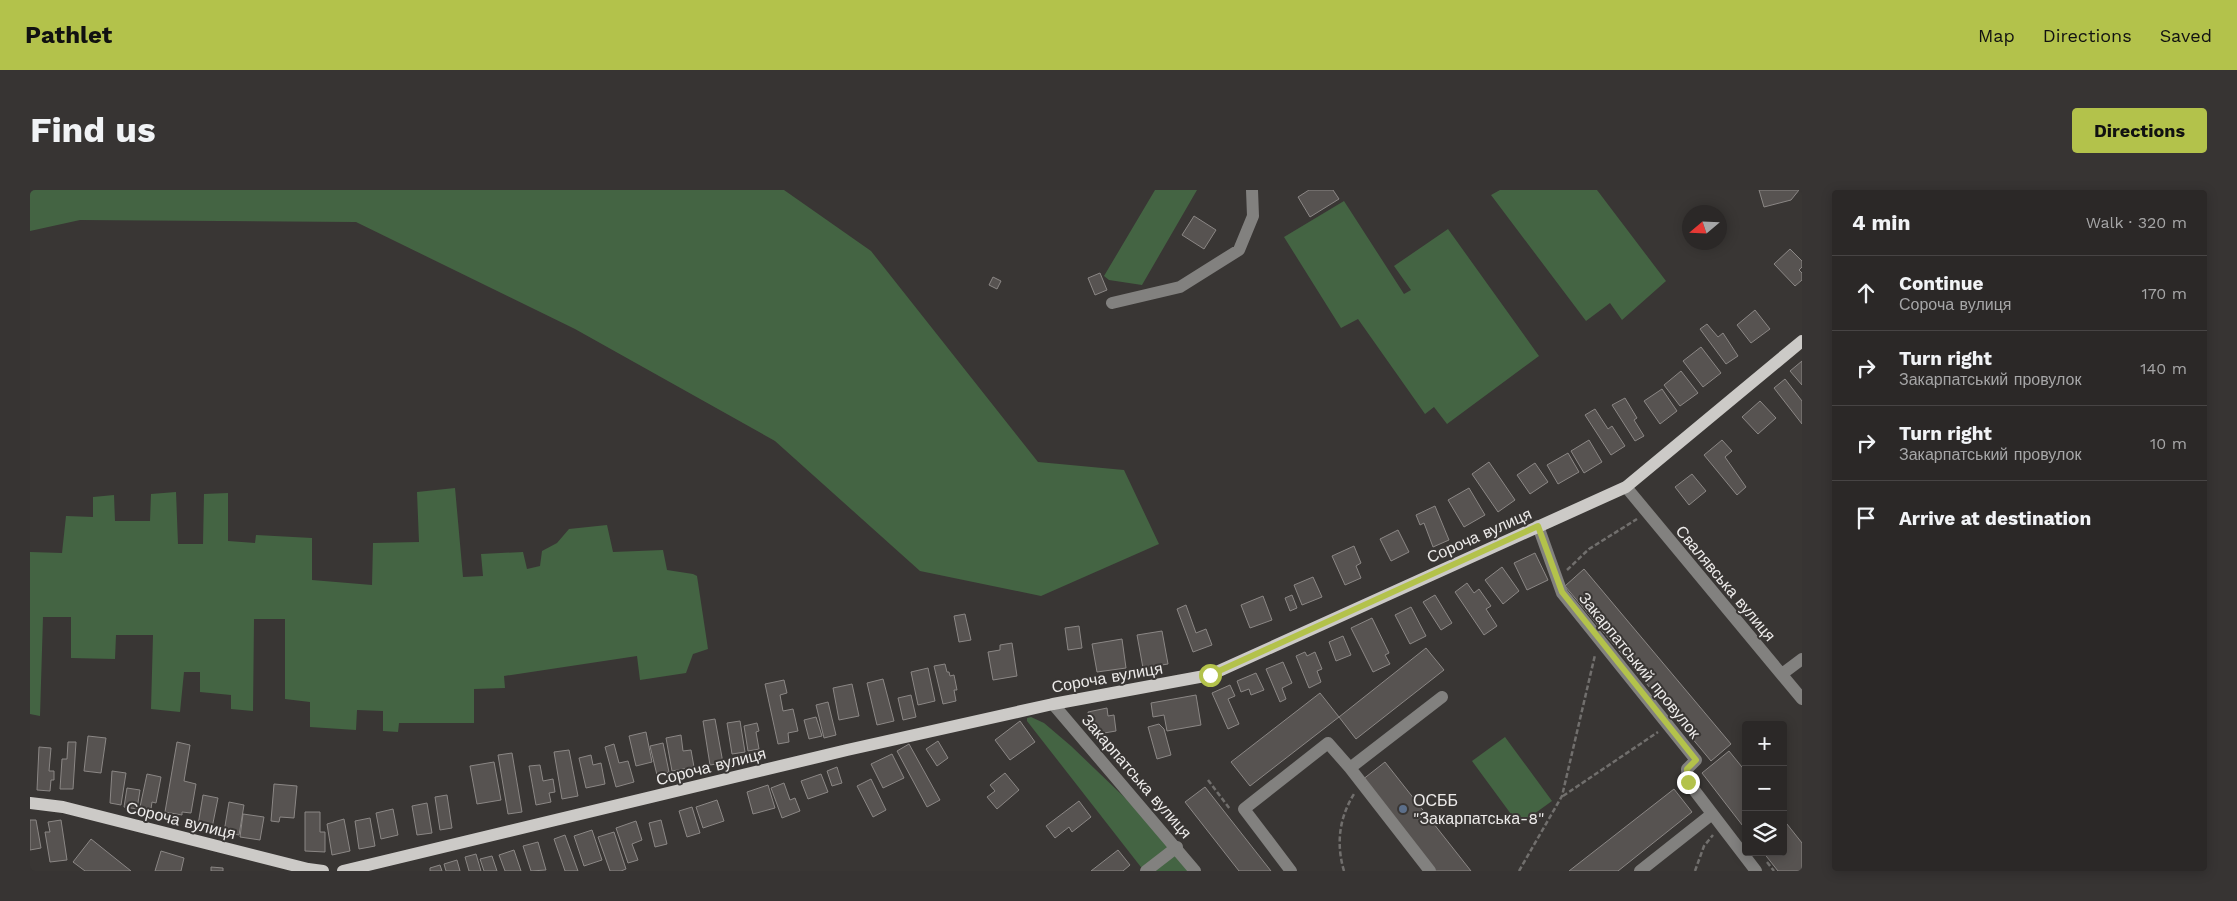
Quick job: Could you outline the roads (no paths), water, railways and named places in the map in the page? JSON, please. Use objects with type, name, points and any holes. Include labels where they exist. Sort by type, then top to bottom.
[{"type":"main road","name":"Сороча вулиця","points":[[343,871],[847,750],[1053,704],[1210,675],[1626,487],[1802,341]]},
{"type":"main road","name":"Сороча вулиця","points":[[30,803],[64,807],[308,869],[323,871]]},
{"type":"street","points":[[1112,303],[1180,286],[1239,250],[1253,216],[1252,190]]},
{"type":"street","name":"Свалявська вулиця","points":[[1626,487],[1802,699]]},
{"type":"street","name":"Закарпатський провулок","points":[[1538,526],[1562,592],[1696,760],[1687,769],[1688,782],[1756,871]]},
{"type":"street","points":[[1782,674],[1802,659]]},
{"type":"street","points":[[1350,768],[1442,697]]},
{"type":"street","name":"Закарпатська вулиця","points":[[1053,704],[1177,847],[1195,871]]},
{"type":"street","points":[[1291,871],[1244,809],[1328,744],[1350,768],[1430,871]]},
{"type":"street","points":[[1640,871],[1712,814]]},
{"type":"street","points":[[1146,871],[1177,847]]},
{"type":"place","name":"ОСББ \"Закарпатська-8\"","points":[[1403,809]]}]
